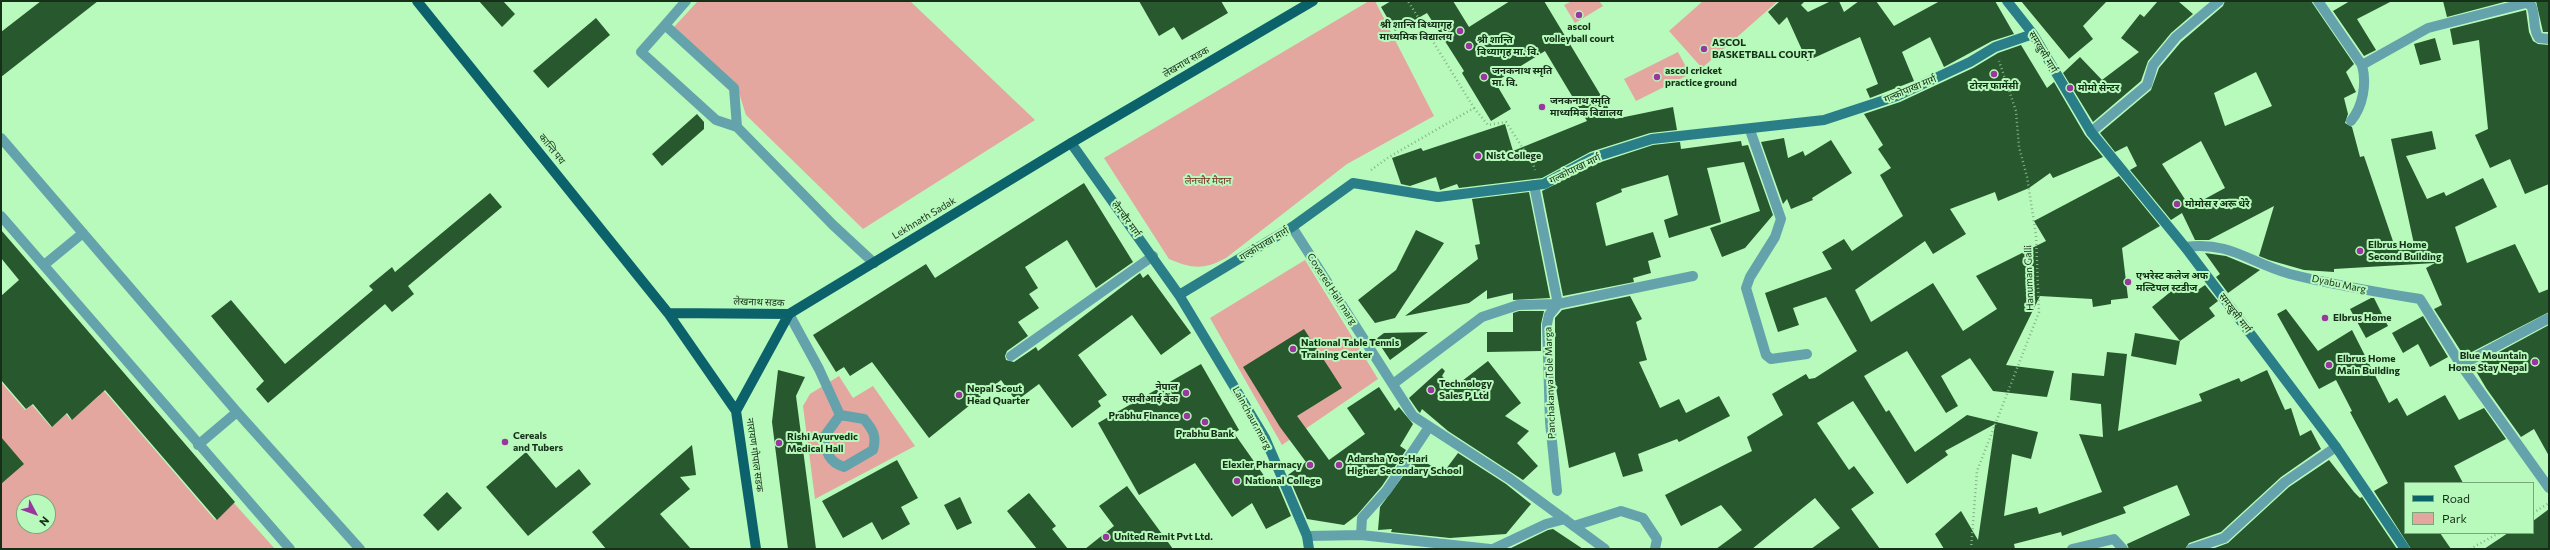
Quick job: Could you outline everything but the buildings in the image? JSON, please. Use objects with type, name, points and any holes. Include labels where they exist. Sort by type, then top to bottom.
[{"type":"main road","name":"कान्ति पथ","points":[[417,1],[668,313]]},
{"type":"main road","name":"लेखनाथ सडक","points":[[1071,143],[1313,1]]},
{"type":"main road","name":"समखुसी मार्ग","points":[[2007,1],[2033,34],[2091,132],[2185,247],[2336,447],[2405,549]]},
{"type":"main road","name":"गल्कोपाखा मार्ग","points":[[1179,295],[1292,227],[1353,183],[1438,197],[1544,184],[1592,158],[1652,139],[1750,130],[1824,120],[1897,96],[1970,62],[1995,47],[2033,34]]},
{"type":"main road","name":"लैनचौर मार्ग","points":[[1071,143],[1153,256],[1179,295]]},
{"type":"main road","name":"Lekhnath Sadak","points":[[789,314],[1071,143]]},
{"type":"main road","name":"Lainchaur marg","points":[[1179,295],[1266,438],[1307,536],[1308,549]]},
{"type":"main road","name":"लेखनाथ सडक","points":[[668,313],[789,314],[736,411]]},
{"type":"main road","name":"नारायण गोपाल सडक","points":[[668,313],[736,411],[756,549]]},
{"type":"street","points":[[686,1],[640,52],[675,86],[716,120],[737,126],[833,225],[874,263]]},
{"type":"street","points":[[2091,132],[2148,85],[2153,65],[2176,37],[2219,1]]},
{"type":"street","points":[[2318,1],[2362,65],[2365,77],[2363,95],[2357,113],[2351,121]]},
{"type":"street","points":[[2362,65],[2428,28],[2526,3],[2531,5],[2534,10],[2536,34],[2539,38],[2549,39]]},
{"type":"street","points":[[665,25],[734,88],[737,126]]},
{"type":"street","points":[[1750,130],[1781,218],[1775,237],[1750,277],[1746,288],[1766,355],[1771,359],[1807,354]]},
{"type":"street","points":[[1,138],[237,412],[360,549]]},
{"type":"street","points":[[1536,185],[1558,304]]},
{"type":"street","points":[[1,216],[198,445],[290,549]]},
{"type":"street","name":"Covered Hall marg","points":[[1292,227],[1413,416],[1510,479],[1605,549]]},
{"type":"street","points":[[44,265],[83,233]]},
{"type":"street","name":"Dyabu Marg","points":[[2185,247],[2205,245],[2222,247],[2289,274],[2420,299],[2462,365],[2549,488]]},
{"type":"street","points":[[1011,356],[1153,256]]},
{"type":"street","points":[[1393,384],[1482,317],[1518,305],[1558,304],[1693,276]]},
{"type":"street","name":"Panchakanya Tole Marga","points":[[1557,491],[1550,422],[1547,324],[1549,315],[1558,304]]},
{"type":"street","points":[[789,314],[819,369],[840,415]]},
{"type":"street","points":[[2462,365],[2549,318]]},
{"type":"street","points":[[198,445],[237,412]]},
{"type":"street","points":[[840,415],[864,419],[874,430],[876,439],[873,450],[844,467],[833,463],[826,451],[824,437],[840,415]]},
{"type":"street","points":[[1361,535],[1362,518],[1387,490],[1429,427]]},
{"type":"street","points":[[2190,549],[2224,538],[2285,482],[2336,447]]},
{"type":"street","points":[[1574,526],[1621,511],[1643,518],[1657,539],[1655,549]]},
{"type":"street","points":[[1493,549],[1546,524],[1565,519]]},
{"type":"street","points":[[1307,536],[1361,535],[1490,549]]},
{"type":"street","points":[[2072,549],[2114,539],[2123,549]]},
{"type":"path","points":[[1408,1],[1474,108],[1488,125],[1506,122],[1534,164],[1536,185]]},
{"type":"path","name":"Hanuman Galli","points":[[1971,549],[1977,471],[2039,312],[2036,235],[2019,147],[2016,111],[1995,47]]},
{"type":"path","points":[[1353,183],[1389,157],[1474,108]]},
{"type":"path","points":[[2534,512],[2549,503]]},
{"type":"path","points":[[2470,549],[2497,534]]},
{"type":"green space","points":[[698,1],[910,1],[1035,120],[863,229],[746,115],[736,84],[674,27]]},
{"type":"green space","name":"लैनचौर मैदान","points":[[1369,1],[1375,1],[1434,116],[1347,164],[1226,258],[1211,265],[1198,267],[1185,265],[1169,259],[1104,158]]},
{"type":"green space","name":"ascol volleyball court","points":[[1572,1],[1599,1],[1603,6],[1575,23],[1564,5]]},
{"type":"green space","name":"ASCOL BASKETBALL COURT","points":[[1703,1],[1778,1],[1702,68],[1669,31]]},
{"type":"green space","name":"ascol cricket practice ground","points":[[1678,52],[1690,74],[1636,101],[1624,79]]},
{"type":"green space","name":"National Table Tennis Training Center","points":[[1305,260],[1378,379],[1282,445],[1210,318]]},
{"type":"green space","points":[[86,370],[215,520],[233,502],[275,549],[1,549],[1,382],[25,410],[32,405],[51,427],[66,414],[71,420],[99,396]]},
{"type":"green space","points":[[839,376],[853,398],[873,386],[915,446],[815,499],[803,406],[810,394]]},
{"type":"place","name":"ascol volleyball court","points":[[1579,15]]},
{"type":"place","name":"श्री शान्ति बिध्यागृह माध्यमिक विद्यालय","points":[[1460,31]]},
{"type":"place","name":"श्री शान्ति बिध्यागृह मा. वि.","points":[[1469,46]]},
{"type":"place","name":"ASCOL BASKETBALL COURT","points":[[1704,49]]},
{"type":"place","name":"टोरन फार्मेसी","points":[[1994,74]]},
{"type":"place","name":"जनकनाथ स्मृति मा. वि.","points":[[1484,77]]},
{"type":"place","name":"ascol cricket practice ground","points":[[1657,77]]},
{"type":"place","name":"मोमो सेन्टर","points":[[2070,88]]},
{"type":"place","name":"जनकनाथ स्मृति माध्यमिक बिद्यालय","points":[[1542,107]]},
{"type":"place","name":"Nist College","points":[[1478,156]]},
{"type":"place","name":"मोमोस र अरू धेरै","points":[[2177,204]]},
{"type":"place","name":"Elbrus Home Second Building","points":[[2360,251]]},
{"type":"place","name":"एभरेस्ट कलेज अफ मल्टिपल स्टडीज","points":[[2128,282]]},
{"type":"place","name":"Elbrus Home","points":[[2325,318]]},
{"type":"place","name":"National Table Tennis Training Center","points":[[1293,349]]},
{"type":"place","name":"Blue Mountain Home Stay Nepal","points":[[2535,362]]},
{"type":"place","name":"Elbrus Home Main Building","points":[[2329,365]]},
{"type":"place","name":"Technology Sales P Ltd","points":[[1431,390]]},
{"type":"place","name":"नेपाल एसबीआई बैंक","points":[[1186,393]]},
{"type":"place","name":"Nepal Scout Head Quarter","points":[[959,395]]},
{"type":"place","name":"Prabhu Finance","points":[[1187,416]]},
{"type":"place","name":"Prabhu Bank","points":[[1205,422]]},
{"type":"place","name":"Cereals and Tubers","points":[[505,442]]},
{"type":"place","name":"Rishi Ayurvedic Medical Hall","points":[[779,443]]},
{"type":"place","name":"Elexier Pharmacy","points":[[1310,465]]},
{"type":"place","name":"Adarsha Yog-Hari Higher Secondary School","points":[[1339,465]]},
{"type":"place","name":"National College","points":[[1237,481]]},
{"type":"place","name":"United Remit Pvt Ltd.","points":[[1106,537]]}]
